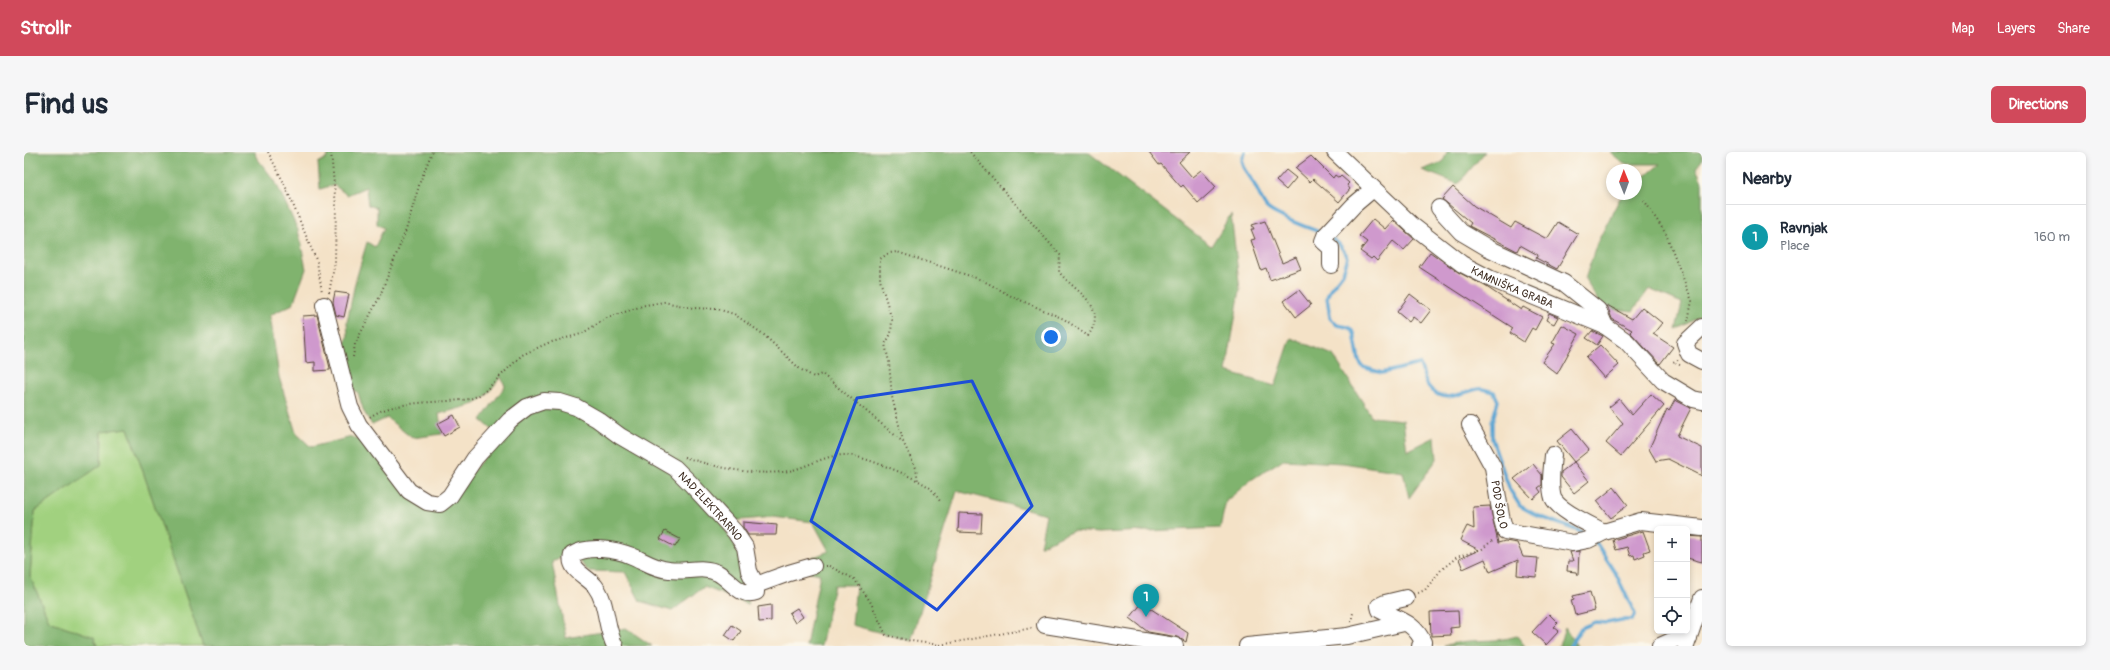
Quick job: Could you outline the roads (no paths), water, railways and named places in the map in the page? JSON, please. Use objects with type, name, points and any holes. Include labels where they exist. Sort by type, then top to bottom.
[{"type":"street","name":"KAMNIŠKA GRABA","points":[[1335,152],[1413,226],[1462,264],[1491,279],[1605,326],[1626,340],[1663,381],[1693,399],[1702,401]]},
{"type":"street","points":[[1331,264],[1331,248],[1323,241],[1328,233],[1373,189]]},
{"type":"street","points":[[1439,208],[1461,232],[1488,248],[1564,283],[1598,310],[1605,326]]},
{"type":"street","name":"NAD ELEKTRARNO","points":[[324,306],[334,340],[350,407],[359,425],[409,491],[427,502],[440,504],[450,496],[474,458],[510,420],[526,407],[544,401],[560,402],[576,407],[597,419],[638,447],[674,468],[735,532],[745,546],[749,571],[756,585]]},
{"type":"street","points":[[1695,325],[1685,343],[1689,354],[1702,361]]},
{"type":"street","name":"POD ŠOLO","points":[[1470,425],[1493,467],[1505,531],[1573,543],[1641,521],[1702,528]]},
{"type":"street","points":[[1553,455],[1551,487],[1558,506],[1597,536]]},
{"type":"street","points":[[615,646],[602,599],[594,586],[574,568],[571,561],[572,555],[579,551],[595,549],[615,551],[632,556],[651,565],[669,570],[699,568],[717,572],[731,582],[743,594],[749,595],[756,592],[756,585],[790,572],[813,566]]},
{"type":"street","points":[[1406,598],[1385,603],[1379,606],[1380,610],[1404,623],[1412,625],[1418,630],[1423,642],[1420,646]]},
{"type":"street","points":[[1660,646],[1678,638],[1688,642],[1702,598]]},
{"type":"street","points":[[1247,646],[1347,636],[1404,623]]},
{"type":"street","points":[[1045,625],[1175,646]]},
{"type":"waterway","points":[[1245,152],[1242,165],[1255,185],[1266,207],[1284,218],[1322,233]]},
{"type":"waterway","points":[[1333,239],[1339,244],[1348,257],[1343,273],[1331,288],[1327,297],[1330,318],[1337,325],[1348,327],[1354,333],[1359,361],[1363,367],[1382,373],[1419,364],[1429,387],[1441,396],[1447,397],[1459,395],[1480,389],[1494,392],[1498,401],[1492,422],[1492,439],[1510,490],[1520,506],[1536,515],[1587,534]]},
{"type":"waterway","points":[[1570,646],[1581,628],[1595,622],[1607,623],[1621,620],[1632,620],[1635,614],[1615,572],[1595,541]]},
{"type":"place","name":"Ravnjak","points":[[1146,617]]}]
